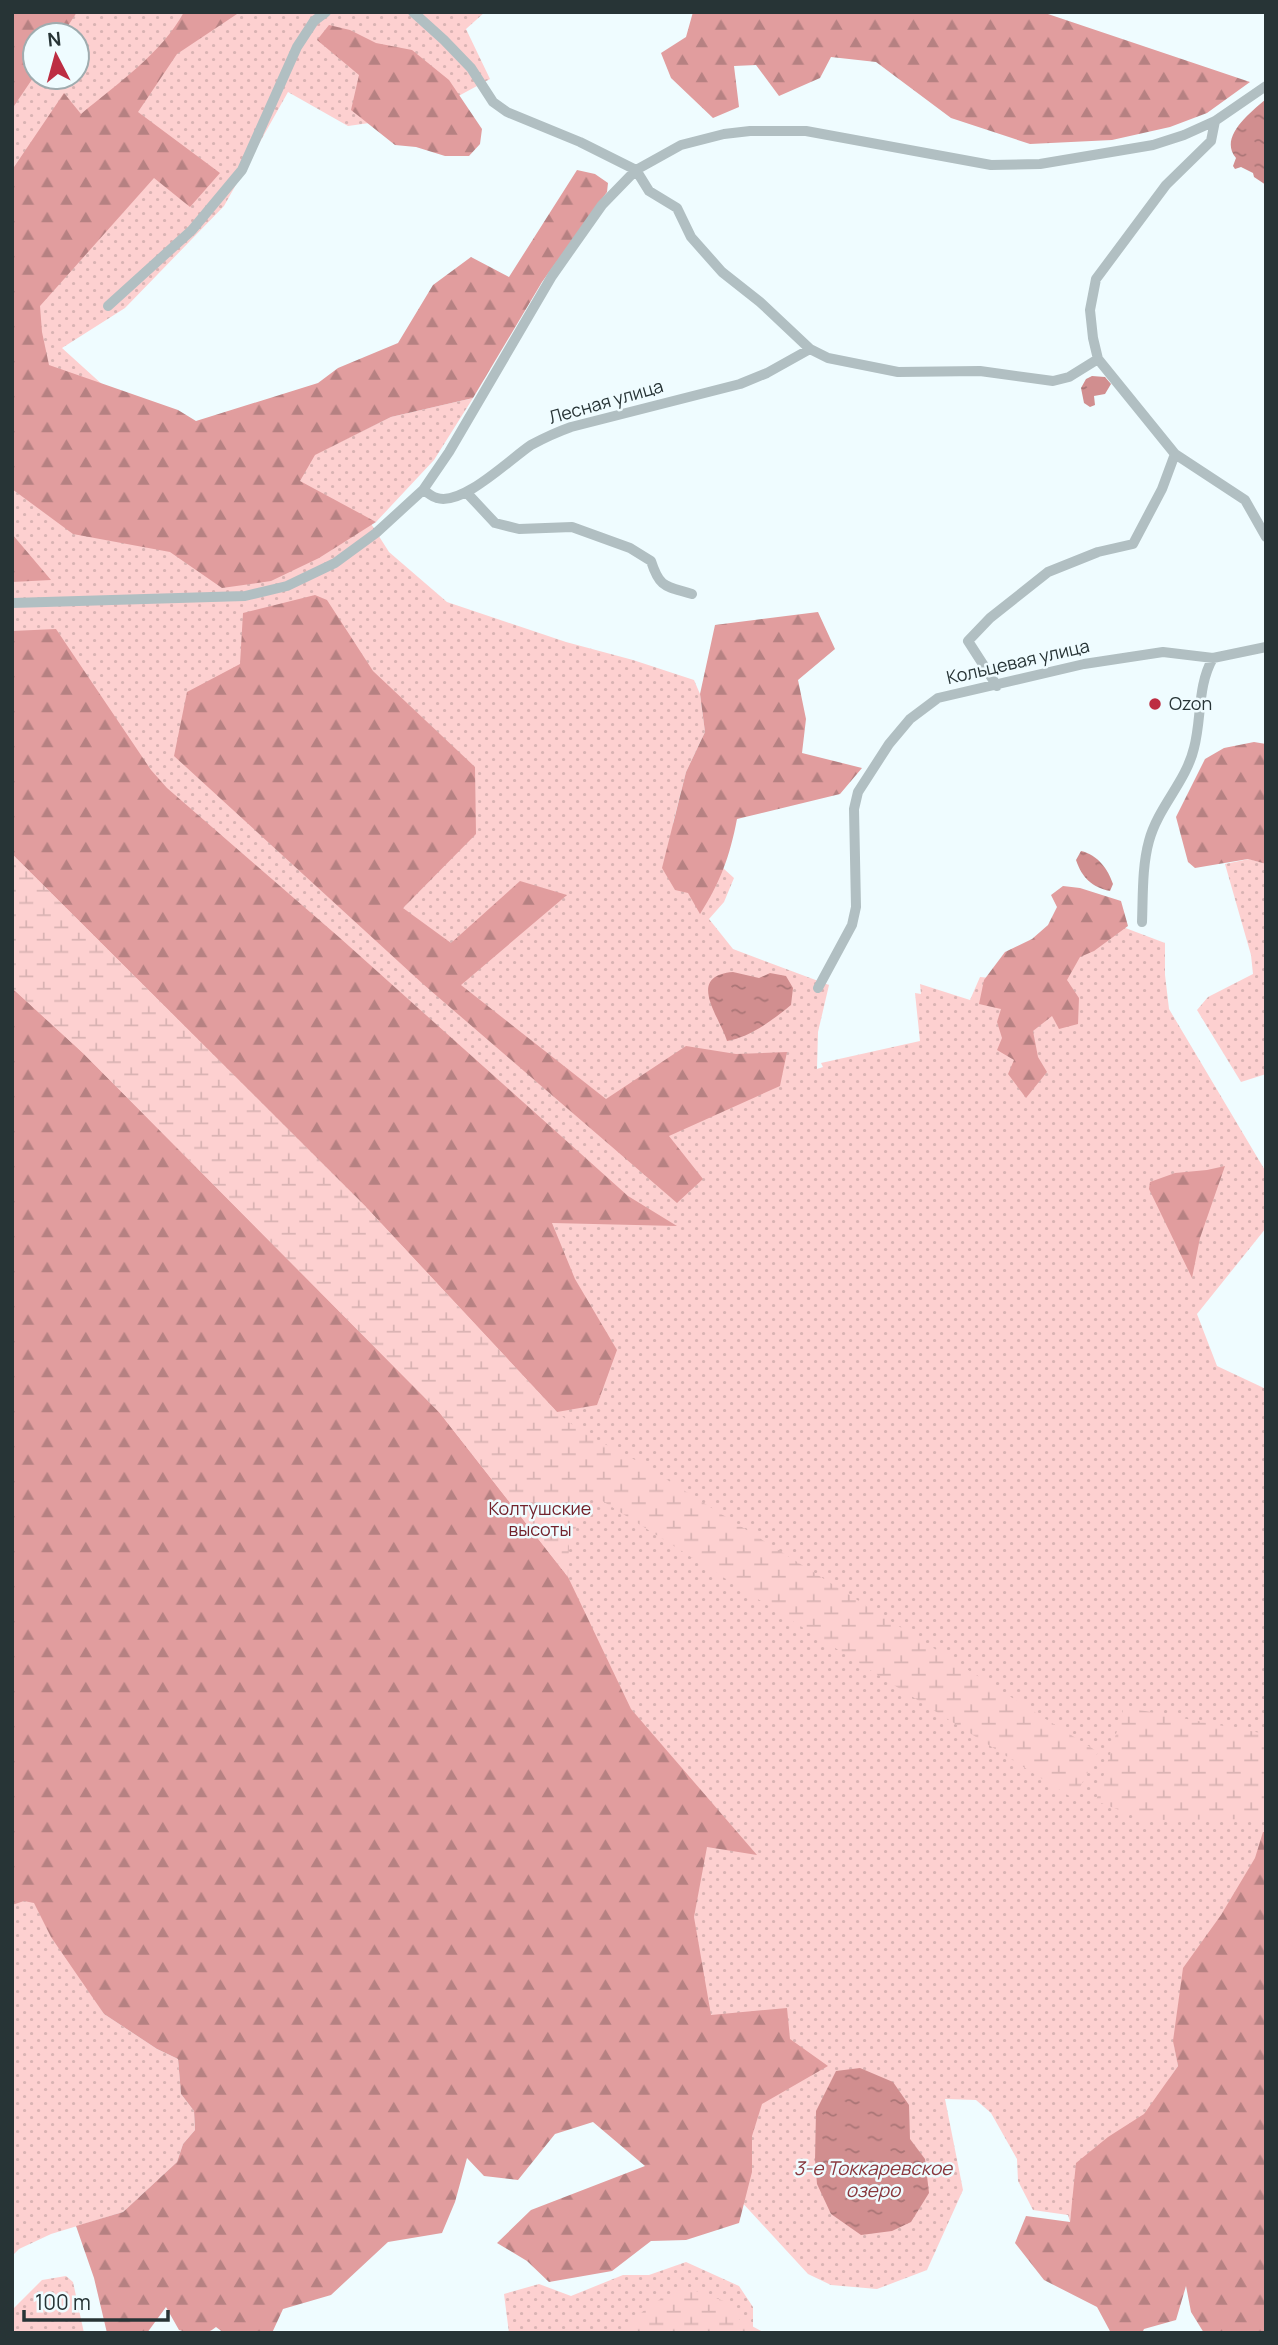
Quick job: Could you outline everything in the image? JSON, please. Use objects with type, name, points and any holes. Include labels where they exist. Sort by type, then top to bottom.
[{"type":"street","points":[[107,306],[192,230],[242,170],[297,47],[314,21],[326,12]]},
{"type":"street","points":[[413,12],[453,49],[478,77],[493,102],[507,112],[580,142],[636,170],[649,191],[677,208],[691,237],[722,272],[760,302],[810,349],[828,358],[898,372],[980,371],[1053,381],[1069,377],[1098,359]]},
{"type":"street","points":[[12,603],[245,596],[287,586],[335,563],[376,533],[423,490],[449,452],[552,276],[602,205],[636,170],[681,145],[724,134],[750,131],[817,132],[980,163],[1040,164],[1153,145],[1184,135],[1215,121],[1266,86]]},
{"type":"street","points":[[1215,121],[1211,141],[1166,186],[1096,279],[1090,310],[1098,359],[1175,454],[1245,500],[1266,537]]},
{"type":"street","name":"Лесная улица","points":[[423,490],[438,499],[466,492],[550,435],[571,427],[740,384],[767,373],[810,349]]},
{"type":"street","points":[[997,686],[968,641],[990,618],[1048,572],[1098,552],[1133,544],[1162,489],[1175,454]]},
{"type":"street","points":[[466,492],[495,523],[519,529],[572,527],[630,548],[651,561],[657,579],[667,587],[692,594]]},
{"type":"street","name":"Кольцевая улица","points":[[818,988],[852,925],[856,907],[854,809],[858,792],[889,744],[910,719],[938,698],[1084,664],[1163,652],[1213,658],[1266,647]]},
{"type":"street","points":[[1142,922],[1149,841],[1163,808],[1186,772],[1194,748],[1204,673],[1213,658]]},
{"type":"green space","name":"Колтушские высоты","points":[[12,12],[485,12],[466,29],[490,79],[438,107],[405,118],[348,126],[288,92],[224,206],[125,308],[62,348],[115,396],[189,428],[324,450],[391,417],[473,398],[434,460],[376,522],[368,519],[389,552],[447,602],[566,642],[694,680],[700,694],[705,732],[686,772],[673,823],[734,878],[724,902],[709,919],[733,949],[829,985],[818,1032],[817,1069],[823,1067],[821,1063],[920,1041],[915,993],[921,994],[920,984],[970,1000],[980,977],[1035,982],[1099,918],[1165,943],[1169,1009],[1266,1172],[1266,1228],[1197,1314],[1217,1366],[1266,1389],[1266,1956],[1174,2044],[1178,2066],[1169,2079],[1167,2101],[1072,2206],[1070,2222],[1068,2215],[1033,2210],[1018,2181],[1017,2159],[991,2113],[976,2100],[945,2099],[963,2190],[927,2270],[877,2289],[831,2285],[808,2274],[704,2161],[44,1917],[104,2014],[157,2049],[178,2059],[181,2094],[194,2111],[195,2130],[183,2144],[177,2162],[123,2212],[51,2234],[19,2249],[12,2256]]},
{"type":"green space","points":[[12,12],[77,12],[71,21],[21,21],[21,91],[24,91],[12,109]]},
{"type":"green space","points":[[184,12],[240,12],[177,54],[138,112],[220,173],[190,207],[154,178],[40,306],[49,365],[178,410],[196,421],[318,383],[338,368],[398,343],[433,285],[471,257],[509,277],[577,170],[595,174],[608,183],[607,192],[542,282],[473,398],[391,417],[315,455],[300,481],[376,522],[319,558],[271,581],[222,588],[170,552],[73,534],[12,489],[12,170],[64,93],[81,114],[151,55]]},
{"type":"green space","points":[[693,12],[1042,12],[1250,82],[1207,113],[1170,127],[1112,140],[1030,144],[951,118],[876,62],[831,57],[820,78],[779,96],[756,65],[734,66],[739,107],[713,118],[671,78],[661,53],[686,37]]},
{"type":"green space","points":[[329,25],[350,30],[376,43],[412,50],[449,80],[482,129],[480,144],[469,156],[445,156],[416,147],[395,145],[351,110],[359,75],[317,40]]},
{"type":"green space","points":[[12,534],[51,580],[12,582]]},
{"type":"green space","points":[[315,595],[327,600],[373,671],[475,767],[476,834],[403,908],[451,943],[520,881],[567,895],[461,985],[606,1099],[686,1046],[736,1054],[787,1052],[780,1086],[669,1136],[703,1179],[677,1203],[423,984],[174,756],[187,692],[240,664],[243,613]]},
{"type":"green space","points":[[818,612],[835,649],[798,680],[806,719],[802,753],[862,768],[840,794],[737,819],[723,869],[700,914],[688,893],[675,890],[662,868],[686,772],[705,732],[700,694],[715,625]]},
{"type":"green space","points":[[56,629],[151,770],[167,788],[340,938],[628,1196],[677,1226],[552,1223],[575,1279],[617,1350],[597,1405],[557,1412],[365,1206],[12,854],[12,631]]},
{"type":"green space","points":[[1254,742],[1266,744],[1266,864],[1248,859],[1195,868],[1188,862],[1176,817],[1205,759],[1224,748]]},
{"type":"green space","points":[[12,854],[365,1206],[557,1412],[580,1431],[639,1462],[1098,1752],[1074,1799],[593,1495],[569,1542],[568,1577],[439,1412],[83,1053],[12,988]]},
{"type":"green space","points":[[1249,859],[1266,864],[1266,1074],[1241,1082],[1197,1010],[1208,997],[1253,974],[1251,955],[1225,864]]},
{"type":"green space","points":[[1063,886],[1080,888],[1121,901],[1128,926],[1094,951],[1080,957],[1067,980],[1079,998],[1078,1024],[1059,1029],[1052,1016],[1033,1031],[1038,1057],[1047,1072],[1026,1098],[1008,1074],[1014,1060],[997,1050],[1002,1038],[997,1022],[1001,1009],[979,1004],[984,980],[1005,952],[1032,939],[1048,925],[1057,907],[1051,895]]},
{"type":"green space","points":[[12,988],[83,1053],[439,1412],[568,1577],[631,1709],[757,1855],[707,1847],[694,1917],[711,2015],[787,2008],[790,2039],[828,2066],[762,2104],[752,2136],[752,2172],[739,2223],[686,2240],[651,2241],[612,2271],[549,2282],[527,2261],[497,2243],[531,2210],[645,2166],[593,2122],[555,2134],[518,2180],[484,2176],[467,2158],[455,2202],[442,2233],[388,2242],[331,2295],[283,2309],[272,2333],[224,2333],[216,2327],[203,2333],[179,2330],[166,2307],[147,2333],[107,2333],[94,2278],[76,2226],[123,2212],[177,2162],[183,2144],[195,2130],[194,2111],[181,2094],[178,2059],[157,2049],[104,2014],[51,1937],[34,1903],[24,1901],[12,1905]]},
{"type":"green space","points":[[1225,1166],[1200,1238],[1192,1278],[1149,1189],[1150,1182],[1175,1173]]},
{"type":"green space","points":[[1124,1707],[1266,1734],[1266,1819],[1145,1820],[1096,1801]]},
{"type":"green space","points":[[1263,1832],[1266,1832],[1266,2333],[1204,2333],[1191,2312],[1186,2286],[1176,2320],[1144,2329],[1142,2333],[1111,2333],[1097,2307],[1044,2280],[1015,2243],[1026,2216],[1070,2222],[1076,2163],[1108,2137],[1144,2114],[1178,2066],[1173,2041],[1183,1968],[1221,1915],[1255,1858]]},
{"type":"green space","points":[[686,2262],[739,2286],[753,2307],[753,2333],[509,2333],[504,2294],[539,2284],[571,2296],[623,2275],[649,2275]]},
{"type":"green space","points":[[66,2276],[73,2282],[84,2333],[12,2333],[12,2310],[42,2280]]},
{"type":"green space","points":[[685,2287],[735,2305],[735,2317],[765,2333],[630,2333],[644,2310]]},
{"type":"water","points":[[1266,99],[1266,185],[1254,177],[1253,173],[1241,167],[1235,169],[1233,166],[1236,158],[1231,142],[1239,125]]},
{"type":"water","points":[[1092,376],[1105,377],[1111,384],[1105,394],[1094,396],[1095,405],[1090,407],[1084,403],[1081,388],[1086,379]]},
{"type":"water","points":[[1081,851],[1097,859],[1105,868],[1113,884],[1110,891],[1093,884],[1081,872],[1076,860]]},
{"type":"water","points":[[733,972],[759,978],[770,973],[786,976],[793,988],[791,1005],[784,1011],[753,1032],[727,1041],[713,1010],[708,989],[711,981],[719,975]]},
{"type":"water","name":"3-е Токкаревское озеро","points":[[860,2068],[893,2082],[909,2105],[910,2139],[925,2159],[929,2193],[911,2222],[892,2231],[861,2235],[831,2214],[817,2184],[815,2160],[816,2111],[836,2071]]},
{"type":"place","name":"Ozon","points":[[1155,704]]}]
